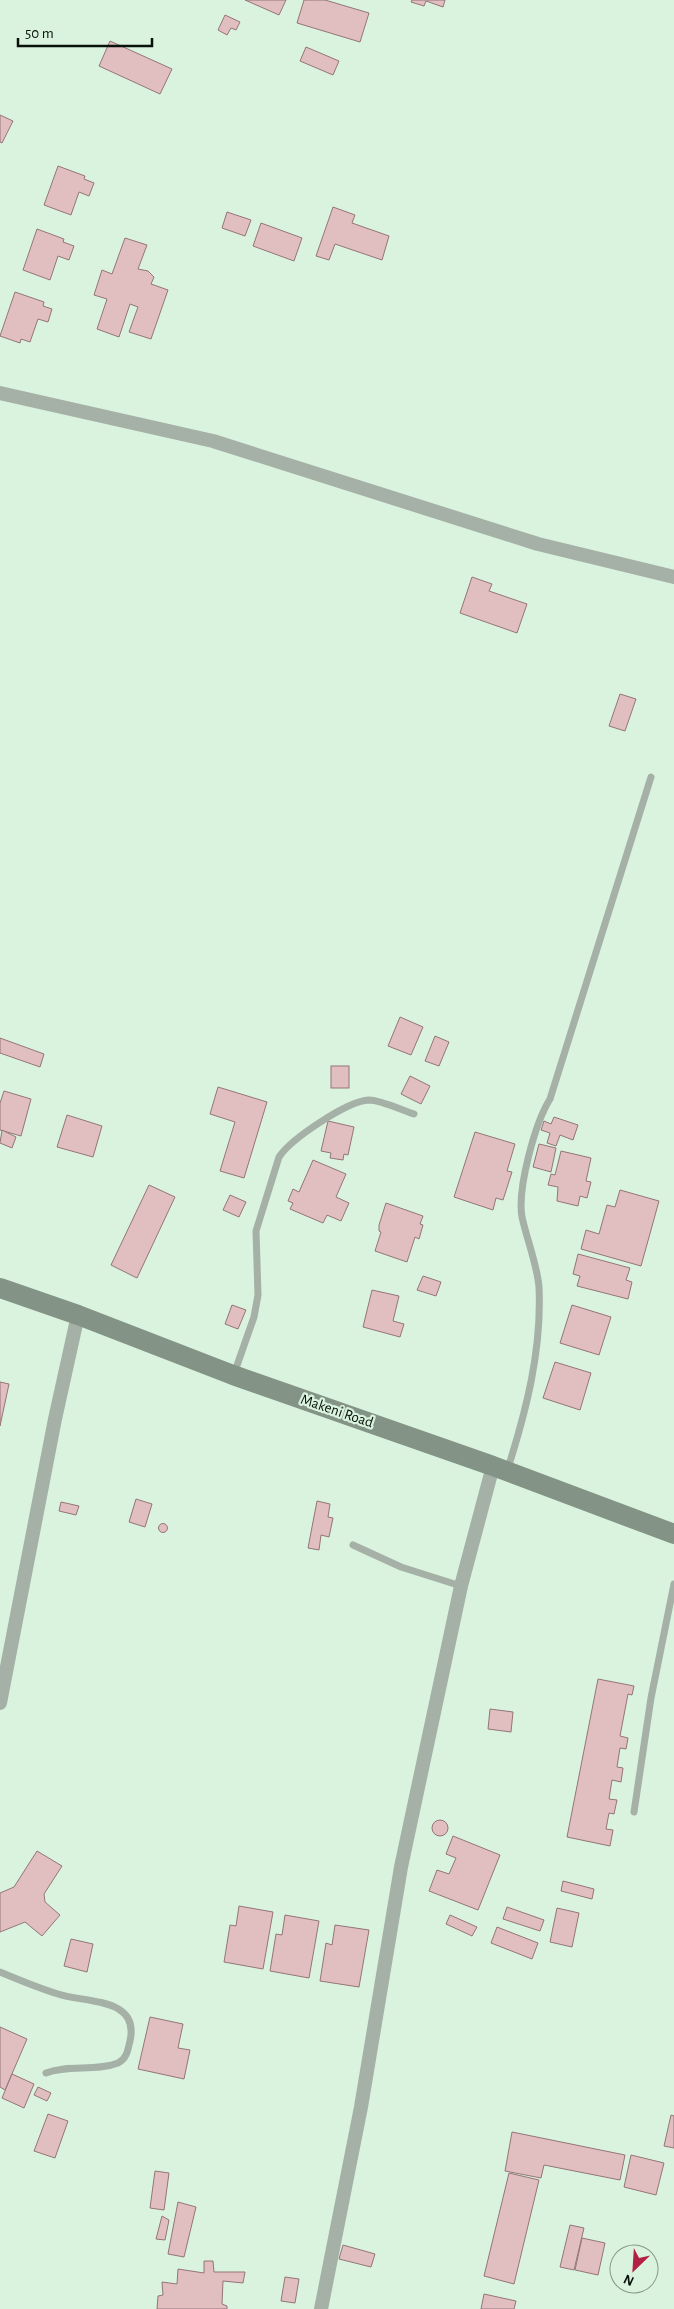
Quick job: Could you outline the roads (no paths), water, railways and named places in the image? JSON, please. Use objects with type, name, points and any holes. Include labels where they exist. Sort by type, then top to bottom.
[{"type":"main road","name":"Makeni Road","points":[[0,1288],[78,1315],[233,1375],[500,1469],[674,1534]]},
{"type":"street","points":[[0,393],[213,441],[538,544],[674,577]]},
{"type":"street","points":[[0,1703],[55,1419],[78,1315]]},
{"type":"street","points":[[321,2309],[361,2107],[401,1867],[461,1586],[500,1469]]},
{"type":"lane","points":[[500,1469],[523,1423],[530,1388],[536,1339],[539,1286],[522,1215],[529,1152],[541,1113],[550,1099],[651,777]]},
{"type":"lane","points":[[233,1375],[254,1317],[258,1295],[256,1231],[279,1157],[285,1148],[328,1116],[359,1102],[370,1100],[414,1114]]},
{"type":"lane","points":[[353,1545],[401,1567],[461,1586]]},
{"type":"lane","points":[[634,1812],[652,1698],[674,1584]]},
{"type":"lane","points":[[0,1972],[58,1995],[113,2005],[125,2014],[131,2023],[131,2038],[127,2054],[120,2062],[107,2066],[58,2068],[46,2073]]}]
